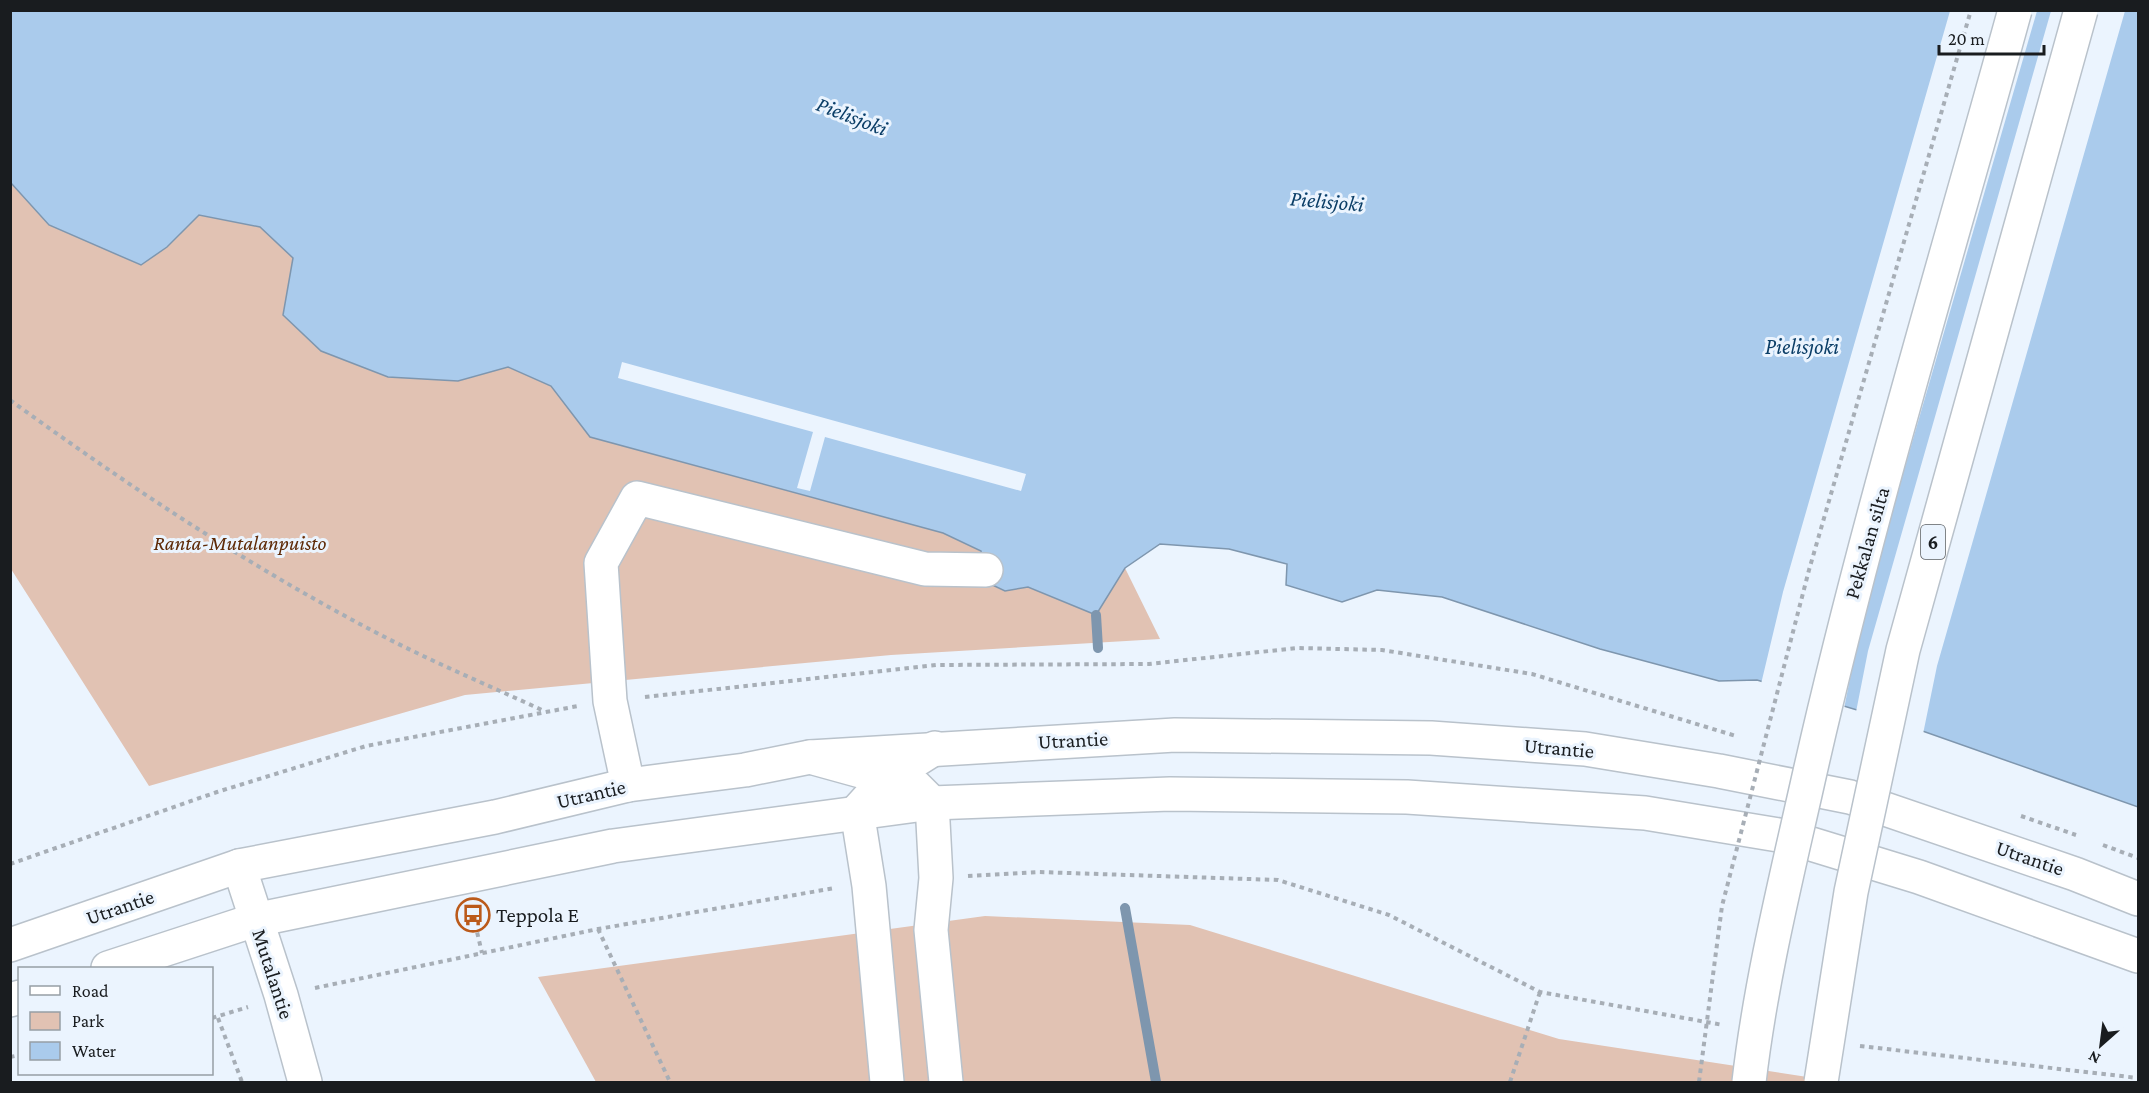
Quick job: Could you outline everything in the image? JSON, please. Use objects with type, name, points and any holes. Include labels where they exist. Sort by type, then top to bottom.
[{"type":"main road","name":"Pekkalan silta","points":[[1749,1083],[1755,1035],[1784,884],[1841,636],[2015,10]]},
{"type":"main road","name":"6","points":[[1821,1083],[1851,892],[1903,650],[2081,10]]},
{"type":"main road","points":[[628,785],[610,701],[601,562],[637,498],[925,569],[986,570]]},
{"type":"main road","name":"Utrantie","points":[[10,945],[239,866],[495,817],[628,785],[745,770],[810,757],[1175,735],[1431,738],[1585,750],[1719,771],[1850,797],[2075,873],[2139,899]]},
{"type":"main road","points":[[857,811],[886,779],[935,748]]},
{"type":"main road","points":[[810,757],[915,786],[932,802],[936,878],[931,930],[946,1083]]},
{"type":"main road","points":[[114,967],[255,920],[613,846],[932,802],[1170,794],[1407,797],[1645,813],[1785,836],[1836,850],[2057,925],[2139,956]]},
{"type":"main road","points":[[857,811],[869,886],[887,1083]]},
{"type":"main road","name":"Mutalantie","points":[[239,866],[281,994],[305,1083]]},
{"type":"path","points":[[1699,1083],[1722,906],[1809,570],[1971,10]]},
{"type":"path","points":[[10,400],[109,472],[255,565],[376,632],[545,711],[366,746],[217,792],[10,864]]},
{"type":"path","points":[[936,878],[1038,872],[1278,879],[1389,915],[1540,992],[1732,1027]]},
{"type":"path","points":[[213,1018],[281,994],[598,929],[834,888],[869,886]]},
{"type":"path","points":[[473,915],[482,953]]},
{"type":"path","points":[[598,929],[670,1083]]},
{"type":"path","points":[[1510,1083],[1540,992]]},
{"type":"path","points":[[218,1018],[242,1083]]},
{"type":"path","points":[[1848,1044],[2139,1078]]},
{"type":"green space","name":"Ranta-Mutalanpuisto","points":[[11,183],[167,247],[199,215],[260,227],[294,258],[283,315],[458,381],[508,367],[551,386],[591,437],[943,533],[981,551],[986,570],[1005,590],[1028,587],[1096,615],[1125,568],[1160,639],[891,655],[465,695],[149,786],[11,569]]},
{"type":"green space","points":[[985,916],[1190,925],[1559,1039],[1840,1082],[596,1082],[538,977]]},
{"type":"water","name":"Pielisjoki","points":[[11,11],[2138,11],[2138,807],[1897,722],[1757,680],[1719,681],[1600,649],[1442,597],[1377,590],[1342,602],[1286,585],[1287,564],[1229,549],[1160,544],[1125,568],[1096,615],[1028,587],[1005,591],[986,582],[981,551],[943,533],[590,437],[551,386],[508,367],[458,381],[388,377],[321,351],[283,315],[293,258],[260,227],[199,215],[167,247],[141,265],[49,225],[11,183]]},
{"type":"pier","points":[[1950,11],[2037,11],[1863,612],[1844,709],[1761,684],[1783,592]]},
{"type":"pier","points":[[2051,11],[2125,11],[1937,666],[1923,734],[1856,712],[1868,651]]},
{"type":"pier","points":[[622,362],[1026,474],[1021,491],[825,437],[810,491],[797,488],[813,432],[618,378]]},
{"type":"waterway","points":[[1096,615],[1098,648]]},
{"type":"waterway","points":[[1125,908],[1156,1082]]},
{"type":"place","name":"Teppola E","points":[[473,915]]}]
